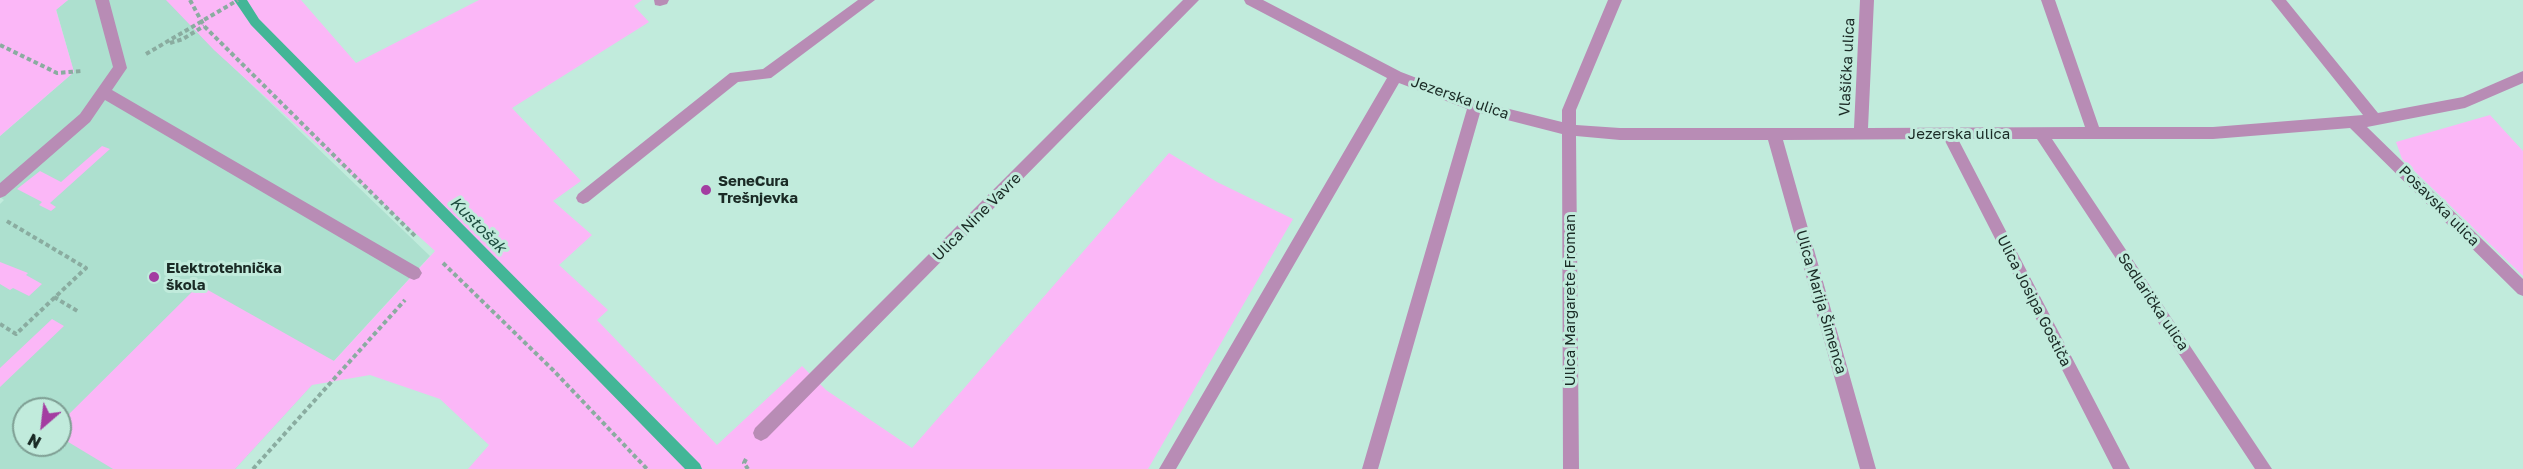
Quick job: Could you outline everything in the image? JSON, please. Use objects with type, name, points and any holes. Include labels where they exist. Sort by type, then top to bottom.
[{"type":"street","points":[[0,192],[85,118],[120,68],[102,0]]},
{"type":"street","points":[[583,198],[735,77],[766,74],[868,0]]},
{"type":"street","name":"Ulica Nine Vavre","points":[[761,433],[1192,0]]},
{"type":"street","name":"Jezerska ulica","points":[[1251,0],[1271,5],[1396,76],[1475,106],[1569,130],[1620,134],[2212,133],[2375,120],[2465,102],[2523,77]]},
{"type":"street","name":"Ulica Margarete Froman","points":[[1570,469],[1569,110],[1615,0]]},
{"type":"street","name":"Vlašička ulica","points":[[1861,135],[1867,0]]},
{"type":"street","points":[[2048,0],[2094,134]]},
{"type":"street","points":[[2278,0],[2375,120]]},
{"type":"street","name":"Jezerska ulica","points":[[1167,469],[1396,76]]},
{"type":"street","points":[[103,92],[414,273]]},
{"type":"street","points":[[1370,469],[1475,106]]},
{"type":"street","name":"Posavska ulica","points":[[2354,123],[2523,289]]},
{"type":"street","name":"Ulica Josipa Gostiča","points":[[1947,132],[2122,469]]},
{"type":"street","name":"Sedlarička ulica","points":[[2041,134],[2264,469]]},
{"type":"street","name":"Ulica Marija Šimenca","points":[[1774,135],[1868,469]]},
{"type":"path","points":[[190,0],[204,26],[424,245]]},
{"type":"path","points":[[204,26],[183,39],[166,44],[201,20],[238,0]]},
{"type":"path","points":[[0,45],[57,73],[120,68]]},
{"type":"path","points":[[0,218],[86,268],[16,334],[0,324]]},
{"type":"path","points":[[441,262],[553,370],[647,469]]},
{"type":"path","points":[[253,469],[423,279],[414,273]]},
{"type":"path","points":[[54,297],[79,312]]},
{"type":"shaded area","points":[[0,0],[68,0],[56,10],[74,72],[0,136]]},
{"type":"shaded area","points":[[68,0],[179,0],[233,67],[430,256],[235,469],[0,469],[0,204],[4,200],[0,197],[0,136],[74,72],[56,9]]},
{"type":"shaded area","points":[[166,0],[301,0],[356,63],[479,0],[642,0],[634,6],[649,22],[512,108],[581,181],[553,201],[592,235],[559,265],[608,310],[597,320],[717,445],[802,366],[826,390],[912,448],[1169,153],[1217,182],[1293,219],[1148,469],[468,469],[489,445],[440,399],[370,375],[312,385],[235,469],[113,469],[72,444],[72,411],[199,285],[334,361],[435,251],[214,50]]},
{"type":"shaded area","points":[[2490,115],[2523,151],[2523,276],[2402,159],[2396,142]]},
{"type":"shaded area","points":[[102,146],[110,149],[50,203],[56,207],[51,211],[39,205],[42,202],[17,189],[40,171],[61,182]]},
{"type":"shaded area","points":[[0,262],[28,273],[26,275],[42,284],[29,296],[13,288],[10,290],[0,284]]},
{"type":"shaded area","points":[[52,319],[64,326],[0,387],[0,368]]},
{"type":"waterway","name":"Kustošak","points":[[240,0],[255,22],[695,469]]},
{"type":"place","name":"SeneCura Trešnjevka","points":[[706,190]]},
{"type":"place","name":"Elektrotehnička škola","points":[[154,277]]}]
